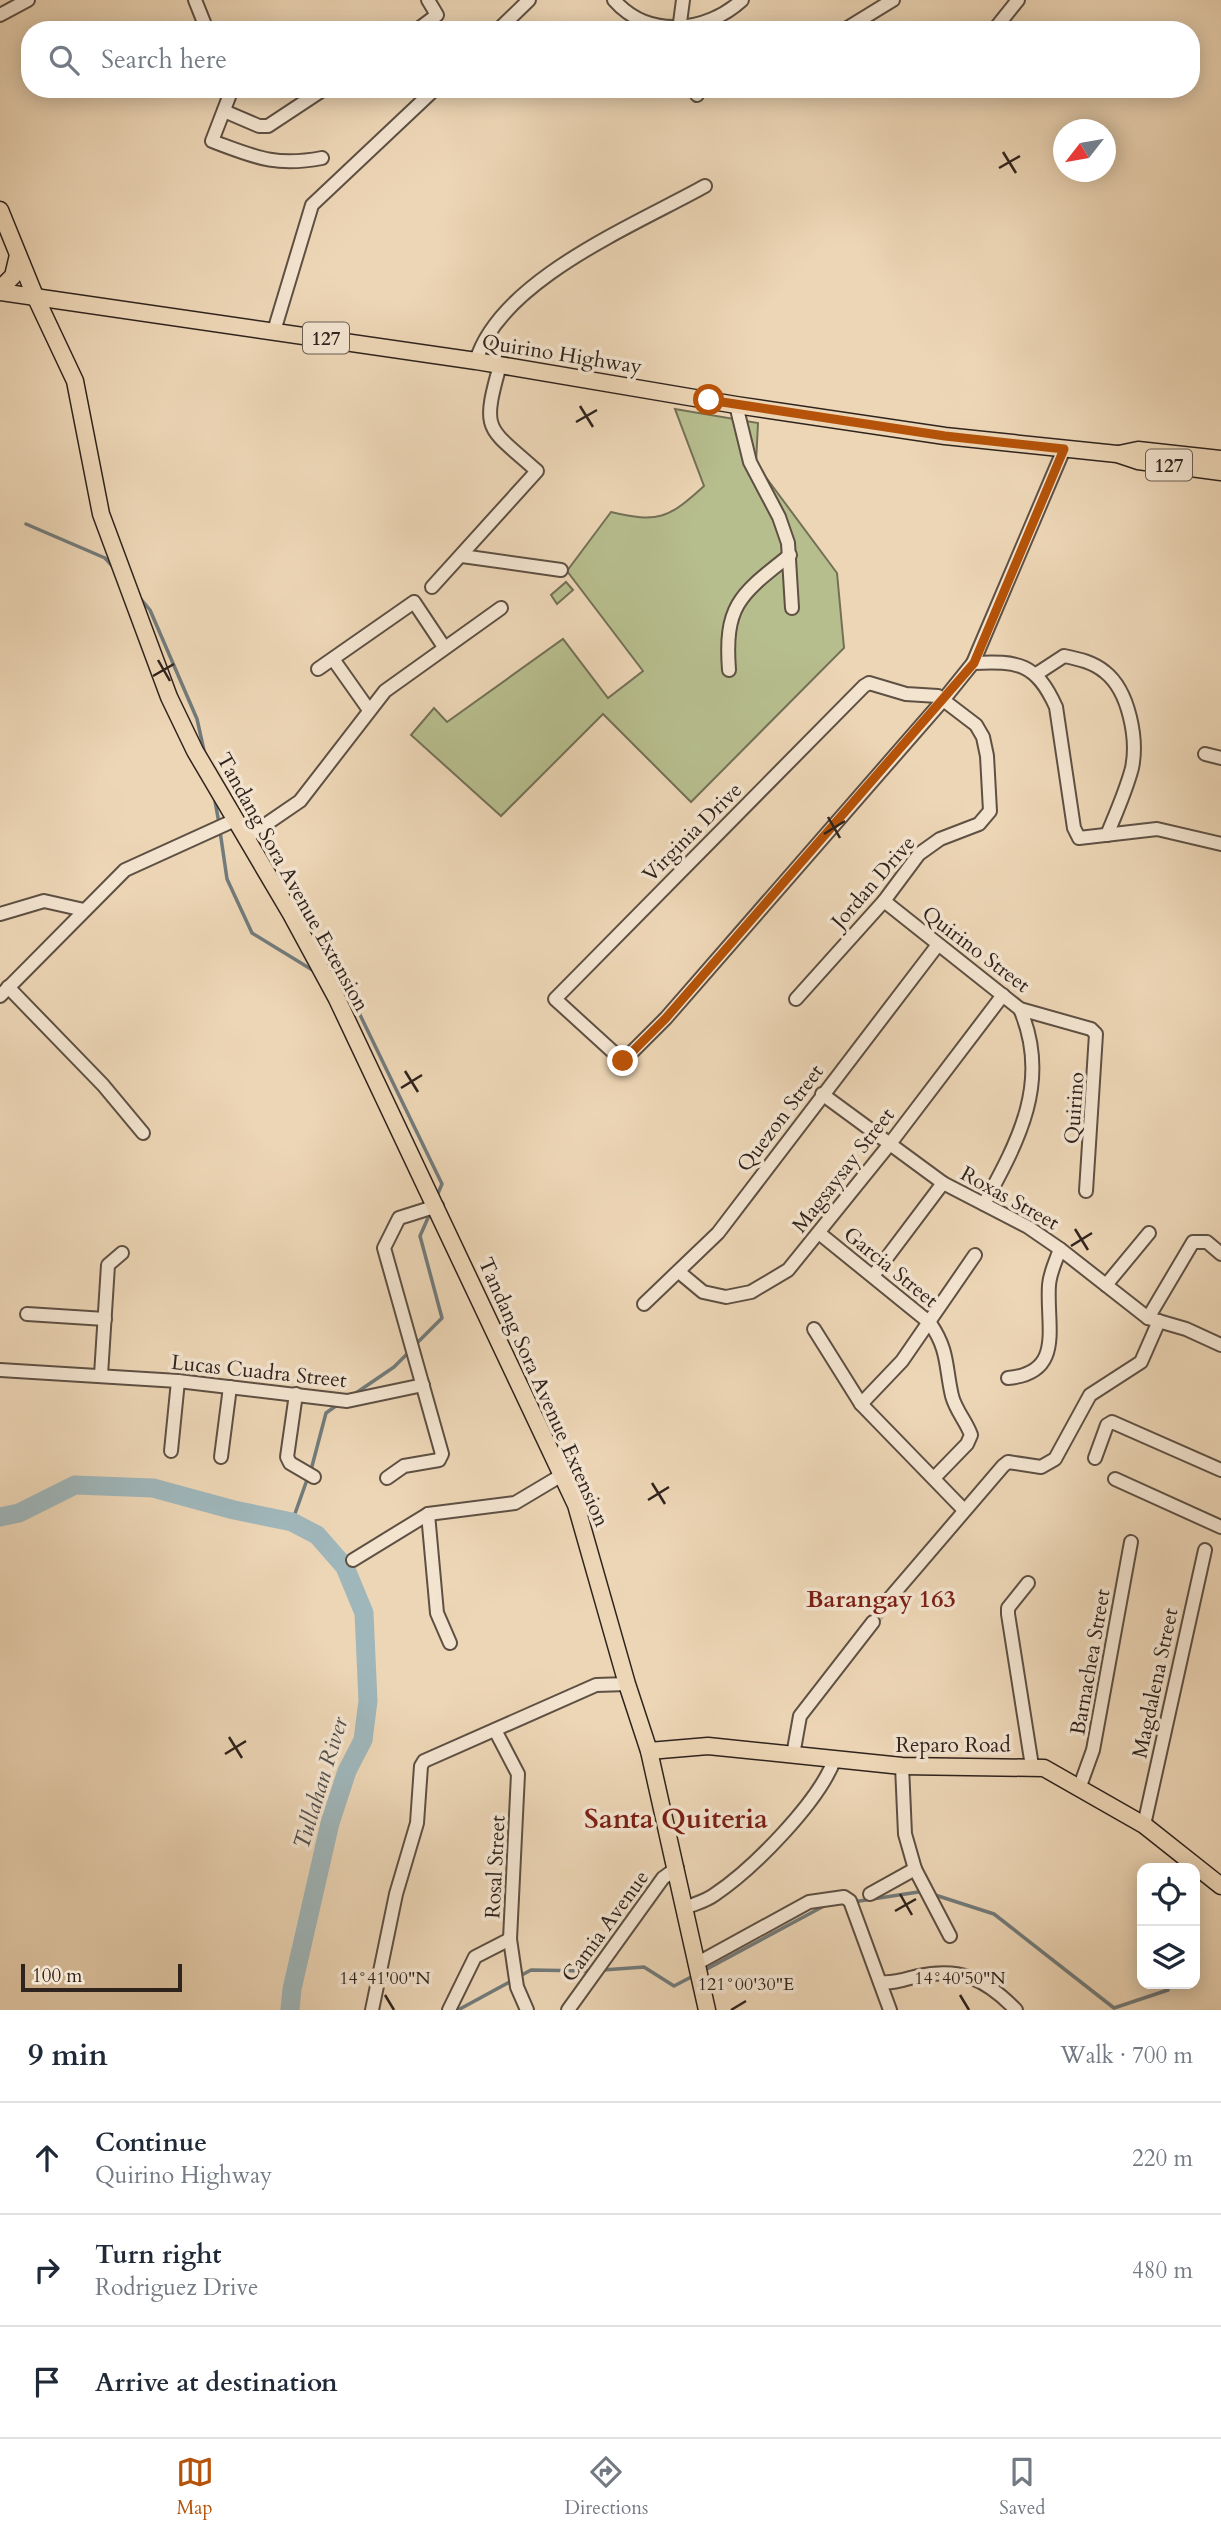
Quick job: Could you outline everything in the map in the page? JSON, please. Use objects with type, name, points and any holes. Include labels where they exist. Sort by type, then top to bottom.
[{"type":"main road","name":"Tandang Sora Avenue Extension","points":[[0,210],[35,296],[75,381],[102,514],[169,697],[235,820],[313,953],[437,1206],[508,1367],[562,1475],[585,1530],[626,1684],[649,1751],[708,2010]]},
{"type":"main road","points":[[0,290],[13,276],[18,255]]},
{"type":"main road","name":"Quirino Highway","points":[[0,290],[476,361],[736,405],[945,436],[1117,454],[1138,461],[1221,472]]},
{"type":"main road","name":"Quirino Highway","points":[[1117,454],[1138,450],[1221,460]]},
{"type":"main road","name":"Reparo Road","points":[[649,1751],[708,1746],[902,1766],[1032,1766],[1052,1770],[1143,1825],[1221,1886]]},
{"type":"street","points":[[0,15],[28,0]]},
{"type":"street","points":[[195,0],[203,21]]},
{"type":"street","points":[[428,0],[437,15],[429,21]]},
{"type":"street","points":[[507,21],[529,0]]},
{"type":"street","points":[[614,0],[638,21]]},
{"type":"street","points":[[680,21],[683,0]]},
{"type":"street","points":[[711,21],[742,0]]},
{"type":"street","points":[[858,21],[892,0]]},
{"type":"street","points":[[1000,21],[1018,0]]},
{"type":"street","points":[[229,98],[212,141],[265,160],[294,163],[322,158]]},
{"type":"street","points":[[224,111],[259,126],[268,126],[310,98]]},
{"type":"street","points":[[274,331],[312,205],[425,98]]},
{"type":"street","points":[[476,361],[481,345],[494,325],[521,295],[567,262],[705,186]]},
{"type":"street","points":[[432,587],[537,471],[490,425],[488,410],[500,365]]},
{"type":"street","points":[[736,405],[750,462],[779,517],[790,555],[792,608]]},
{"type":"street","points":[[744,432],[757,408]]},
{"type":"street","points":[[944,699],[974,663],[1064,449]]},
{"type":"street","points":[[729,670],[727,626],[734,610],[758,581],[790,555]]},
{"type":"street","points":[[462,556],[561,570]]},
{"type":"street","points":[[318,669],[414,602],[444,647]]},
{"type":"street","points":[[246,838],[300,802],[369,710],[399,678],[501,608]]},
{"type":"street","points":[[1038,673],[1065,656],[1095,665],[1107,673],[1120,691],[1132,733],[1133,765],[1107,835]]},
{"type":"street","points":[[333,659],[369,710]]},
{"type":"street","points":[[974,663],[1002,662],[1025,666],[1038,673],[1056,707],[1075,833],[1084,839],[1157,829],[1221,844]]},
{"type":"street","name":"Virginia Drive","points":[[875,684],[906,694],[944,699],[666,1018],[623,1061],[559,1005],[555,999],[558,994],[864,685],[875,684]]},
{"type":"street","name":"Jordan Drive","points":[[796,999],[884,901],[928,846],[978,824],[990,811],[983,737],[976,725],[944,699]]},
{"type":"street","points":[[1205,754],[1221,758]]},
{"type":"street","points":[[144,1133],[103,1085],[4,992],[133,864],[235,820]]},
{"type":"street","points":[[0,914],[44,901],[84,910]]},
{"type":"street","name":"Quirino Street","points":[[884,901],[937,946],[1020,1009],[1091,1029]]},
{"type":"street","name":"Quezon Street","points":[[644,1304],[718,1233],[937,946]]},
{"type":"street","name":"Magsaysay Street","points":[[679,1272],[703,1292],[714,1296],[751,1292],[788,1270],[889,1145],[1003,995]]},
{"type":"street","points":[[984,1204],[1023,1125],[1032,1090],[1032,1045],[1020,1009]]},
{"type":"street","name":"Quirino","points":[[1086,1191],[1098,1038],[1091,1029]]},
{"type":"street","name":"Roxas Street","points":[[822,1094],[943,1183],[1060,1249],[1154,1319],[1186,1329],[1221,1345]]},
{"type":"street","points":[[873,1276],[943,1183]]},
{"type":"street","points":[[387,1478],[404,1466],[439,1460],[442,1454],[384,1248],[399,1218],[437,1206]]},
{"type":"street","name":"Garcia Street","points":[[820,1233],[930,1323],[946,1351],[951,1394],[971,1435],[967,1444],[934,1478]]},
{"type":"street","points":[[1106,1285],[1149,1233]]},
{"type":"street","points":[[890,1598],[963,1509],[1008,1462],[1041,1467],[1055,1459],[1090,1395],[1141,1362],[1154,1319],[1193,1242],[1207,1242],[1221,1254]]},
{"type":"street","points":[[1009,1378],[1028,1377],[1039,1370],[1049,1352],[1049,1283],[1060,1249]]},
{"type":"street","points":[[101,1375],[108,1265],[122,1253]]},
{"type":"street","points":[[861,1404],[902,1361],[975,1255]]},
{"type":"street","points":[[27,1314],[105,1319]]},
{"type":"street","points":[[814,1329],[861,1404],[963,1509]]},
{"type":"street","name":"Lucas Cuadra Street","points":[[0,1370],[178,1381],[359,1400],[423,1385]]},
{"type":"street","points":[[171,1451],[178,1381]]},
{"type":"street","points":[[221,1457],[230,1387]]},
{"type":"street","points":[[296,1394],[287,1457],[290,1463],[314,1477]]},
{"type":"street","points":[[1095,1458],[1107,1425],[1112,1422],[1221,1470]]},
{"type":"street","points":[[353,1560],[428,1514],[515,1503],[562,1475]]},
{"type":"street","points":[[1115,1479],[1221,1527]]},
{"type":"street","points":[[428,1514],[437,1613],[450,1643]]},
{"type":"street","name":"Barnachea Street","points":[[1080,1786],[1094,1750],[1131,1542]]},
{"type":"street","name":"Magdalena Street","points":[[1143,1825],[1205,1550]]},
{"type":"street","points":[[1028,1583],[1008,1608],[1008,1614],[1032,1766]]},
{"type":"street","points":[[793,1755],[800,1716],[873,1622]]},
{"type":"street","points":[[372,2010],[396,1894],[417,1823],[419,1773],[424,1761],[596,1685],[626,1684]]},
{"type":"street","name":"Rosal Street","points":[[495,1730],[515,1765],[519,1785],[510,1939],[517,1987],[527,2010]]},
{"type":"street","points":[[684,1908],[712,1897],[760,1857],[802,1810],[835,1758]]},
{"type":"street","points":[[902,1766],[905,1835],[915,1869],[950,1936]]},
{"type":"street","name":"Camia Avenue","points":[[568,2010],[663,1878],[677,1868]]},
{"type":"street","points":[[870,1894],[915,1869]]},
{"type":"street","points":[[696,1964],[808,1902],[844,1897],[850,1901],[890,2010]]},
{"type":"street","points":[[449,2010],[475,1957],[510,1939]]},
{"type":"street","points":[[880,1982],[950,1971],[985,1984],[1016,2010]]},
{"type":"street","points":[[995,2010],[1006,1999]]},
{"type":"green space","points":[[675,409],[758,423],[756,464],[837,573],[844,648],[691,802],[603,714],[501,816],[411,735],[434,708],[447,722],[563,639],[608,698],[643,671],[567,571],[611,512],[640,517],[662,516],[681,506],[704,486]]},
{"type":"green space","points":[[566,582],[573,590],[557,604],[551,595]]},
{"type":"waterway","points":[[26,524],[105,558],[114,568]]},
{"type":"waterway","points":[[140,598],[150,610],[197,719],[205,755]]},
{"type":"waterway","points":[[214,796],[219,823]]},
{"type":"waterway","points":[[220,831],[227,879],[252,933],[314,971]]},
{"type":"waterway","points":[[334,981],[347,988],[442,1184],[436,1198]]},
{"type":"waterway","points":[[415,1345],[442,1318],[420,1236],[431,1211]]},
{"type":"waterway","points":[[353,1395],[394,1367],[410,1351]]},
{"type":"waterway","points":[[311,1470],[326,1413],[340,1403]]},
{"type":"waterway","points":[[292,1522],[308,1477]]},
{"type":"waterway","name":"Tullahan River","points":[[0,1517],[19,1513],[75,1485],[153,1488],[234,1510],[292,1522],[317,1535],[345,1567],[364,1613],[368,1701],[363,1740],[347,1771],[330,1823],[292,1989],[290,2010]]},
{"type":"waterway","points":[[853,1902],[925,1891]]},
{"type":"waterway","points":[[932,1894],[994,1914],[1114,2008],[1168,1990]]},
{"type":"waterway","points":[[705,1970],[824,1906]]},
{"type":"waterway","points":[[603,1970],[644,1967],[674,1986],[695,1975]]},
{"type":"waterway","points":[[520,1976],[531,1970],[591,1971]]},
{"type":"waterway","points":[[458,2010],[513,1980]]},
{"type":"tunnel","points":[[873,1622],[890,1598]]},
{"type":"district","name":"Barangay 163","points":[[881,1599]]},
{"type":"district","name":"Santa Quiteria","points":[[676,1818]]},
{"type":"route","points":[[623,1061],[629,1058],[666,1018],[974,663],[1064,449],[945,436],[709,400]]}]
